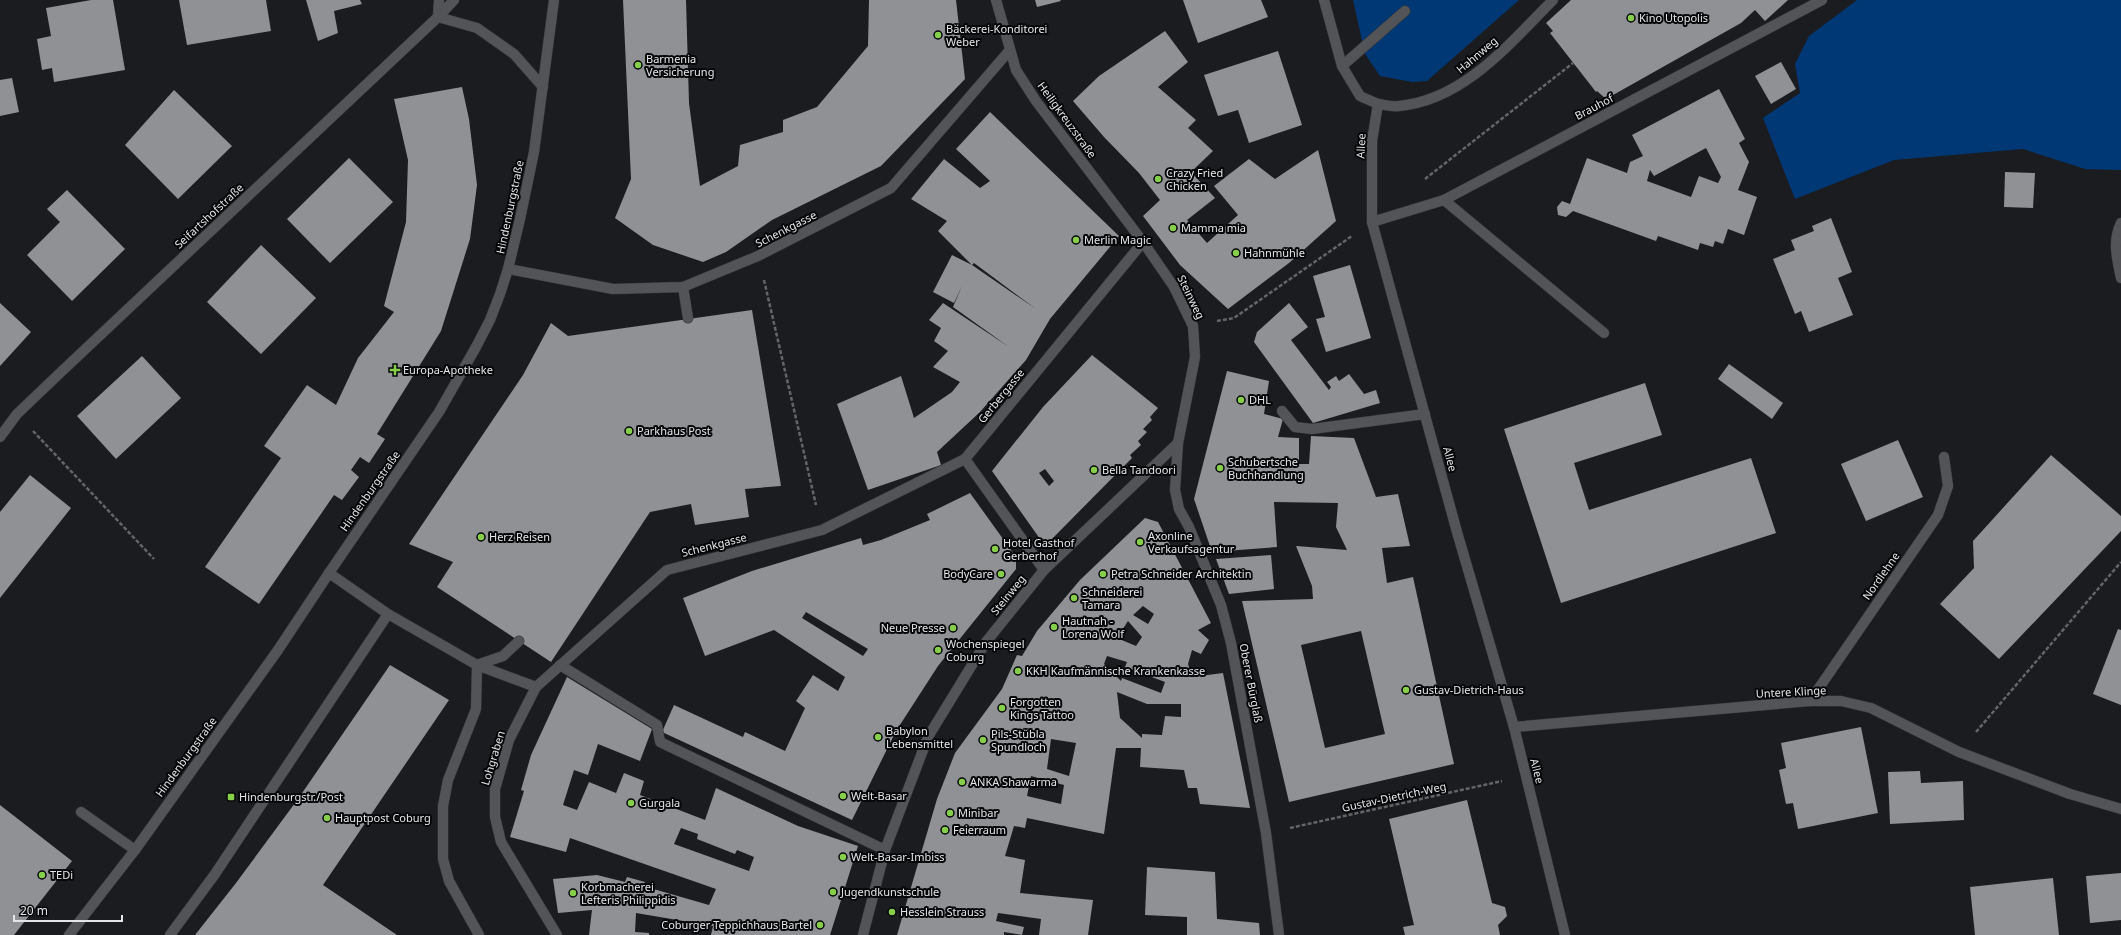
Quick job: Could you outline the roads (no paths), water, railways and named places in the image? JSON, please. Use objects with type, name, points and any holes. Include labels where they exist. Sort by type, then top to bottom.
[{"type":"street","points":[[439,0],[438,17],[477,28],[514,54],[543,87]]},
{"type":"street","name":"Seifartshofstraße","points":[[0,437],[17,414],[438,17],[454,0]]},
{"type":"street","name":"Hindenburgstraße","points":[[69,935],[135,850],[278,650],[439,412],[462,373],[490,320],[508,269],[534,152],[554,0]]},
{"type":"street","name":"Heiligkreuzstraße","points":[[996,0],[1009,51],[1016,70],[1036,101],[1143,242]]},
{"type":"street","points":[[1324,0],[1342,66],[1360,96],[1378,104]]},
{"type":"street","name":"Hahnweg","points":[[1378,104],[1398,106],[1427,100],[1466,82],[1499,54],[1553,0]]},
{"type":"street","name":"Brauhof","points":[[1372,222],[1444,200],[1822,0]]},
{"type":"street","points":[[1342,66],[1405,11]]},
{"type":"street","name":"Schenkgasse","points":[[508,269],[613,289],[683,287],[758,256],[892,188],[1009,51]]},
{"type":"street","name":"Allee","points":[[1378,104],[1372,142],[1372,222],[1457,532],[1514,728],[1565,935]]},
{"type":"street","points":[[1444,200],[1604,333]]},
{"type":"street","points":[[2121,223],[2116,233],[2115,248],[2121,278]]},
{"type":"street","name":"Steinweg","points":[[863,935],[885,850],[928,737],[986,642],[1044,570],[1178,443],[1195,357],[1192,326],[1174,287],[1143,242]]},
{"type":"street","name":"Gerbergasse","points":[[965,459],[1143,242]]},
{"type":"street","points":[[683,287],[688,318]]},
{"type":"street","points":[[1282,411],[1296,427],[1312,429],[1425,414]]},
{"type":"street","name":"Oberer Bürglaß","points":[[1178,443],[1175,490],[1179,509],[1189,527],[1221,605],[1231,643],[1266,834],[1279,935]]},
{"type":"street","name":"Nordlehne","points":[[1810,701],[1938,515],[1948,486],[1944,457]]},
{"type":"street","points":[[965,459],[1044,570]]},
{"type":"street","name":"Schenkgasse","points":[[536,687],[667,570],[822,530],[965,459]]},
{"type":"street","points":[[329,573],[388,614],[477,665],[536,687]]},
{"type":"street","points":[[170,935],[215,874],[388,614]]},
{"type":"street","points":[[477,665],[502,656],[519,641]]},
{"type":"street","points":[[477,665],[476,709],[448,780],[443,806],[443,851],[449,881],[479,935]]},
{"type":"street","points":[[560,665],[657,725],[660,742],[885,850]]},
{"type":"street","name":"Lohgraben","points":[[536,687],[509,740],[495,789],[495,817],[501,842],[556,935]]},
{"type":"street","name":"Untere Klinge","points":[[1514,728],[1810,701],[1841,701],[1871,708],[1959,752],[2070,794],[2121,809]]},
{"type":"street","points":[[81,812],[135,850]]},
{"type":"place","name":"Kino Utopolis","points":[[1631,18]]},
{"type":"place","name":"Bäckerei-Konditorei Weber","points":[[938,35]]},
{"type":"place","name":"Barmenia Versicherung","points":[[638,65]]},
{"type":"place","name":"Crazy Fried Chicken","points":[[1158,179]]},
{"type":"place","name":"Mamma mia","points":[[1173,228]]},
{"type":"place","name":"Merlin Magic","points":[[1076,240]]},
{"type":"place","name":"Hahnmühle","points":[[1236,253]]},
{"type":"place","name":"Europa-Apotheke","points":[[395,370]]},
{"type":"place","name":"DHL","points":[[1241,400]]},
{"type":"place","name":"Parkhaus Post","points":[[629,431]]},
{"type":"place","name":"Schubertsche Buchhandlung","points":[[1220,468]]},
{"type":"place","name":"Bella Tandoori","points":[[1094,470]]},
{"type":"place","name":"Herz Reisen","points":[[481,537]]},
{"type":"place","name":"Axonline Verkaufsagentur","points":[[1140,542]]},
{"type":"place","name":"Hotel Gasthof Gerberhof","points":[[995,549]]},
{"type":"place","name":"BodyCare","points":[[1001,574]]},
{"type":"place","name":"Petra Schneider Architektin","points":[[1103,574]]},
{"type":"place","name":"Schneiderei Tamara","points":[[1074,598]]},
{"type":"place","name":"Hautnah - Lorena Wolf","points":[[1054,627]]},
{"type":"place","name":"Neue Presse","points":[[953,628]]},
{"type":"place","name":"Wochenspiegel Coburg","points":[[938,650]]},
{"type":"place","name":"KKH Kaufmännische Krankenkasse","points":[[1018,671]]},
{"type":"place","name":"Gustav-Dietrich-Haus","points":[[1406,690]]},
{"type":"place","name":"Forgotten Kings Tattoo","points":[[1002,708]]},
{"type":"place","name":"Babylon Lebensmittel","points":[[878,737]]},
{"type":"place","name":"Pils-Stübla Spundloch","points":[[983,740]]},
{"type":"place","name":"ANKA Shawarma","points":[[962,782]]},
{"type":"place","name":"Welt-Basar","points":[[843,796]]},
{"type":"place","name":"Hindenburgstr./Post","points":[[231,797]]},
{"type":"place","name":"Gurgala","points":[[631,803]]},
{"type":"place","name":"Minibar","points":[[950,813]]},
{"type":"place","name":"Hauptpost Coburg","points":[[327,818]]},
{"type":"place","name":"Feierraum","points":[[945,830]]},
{"type":"place","name":"Welt-Basar-Imbiss","points":[[843,857]]},
{"type":"place","name":"TEDi","points":[[42,875]]},
{"type":"place","name":"Jugendkunstschule","points":[[833,892]]},
{"type":"place","name":"Korbmacherei Lefteris Philippidis","points":[[573,893]]},
{"type":"place","name":"Hesslein Strauss","points":[[892,912]]},
{"type":"place","name":"Coburger Teppichhaus Bartel","points":[[820,925]]}]
